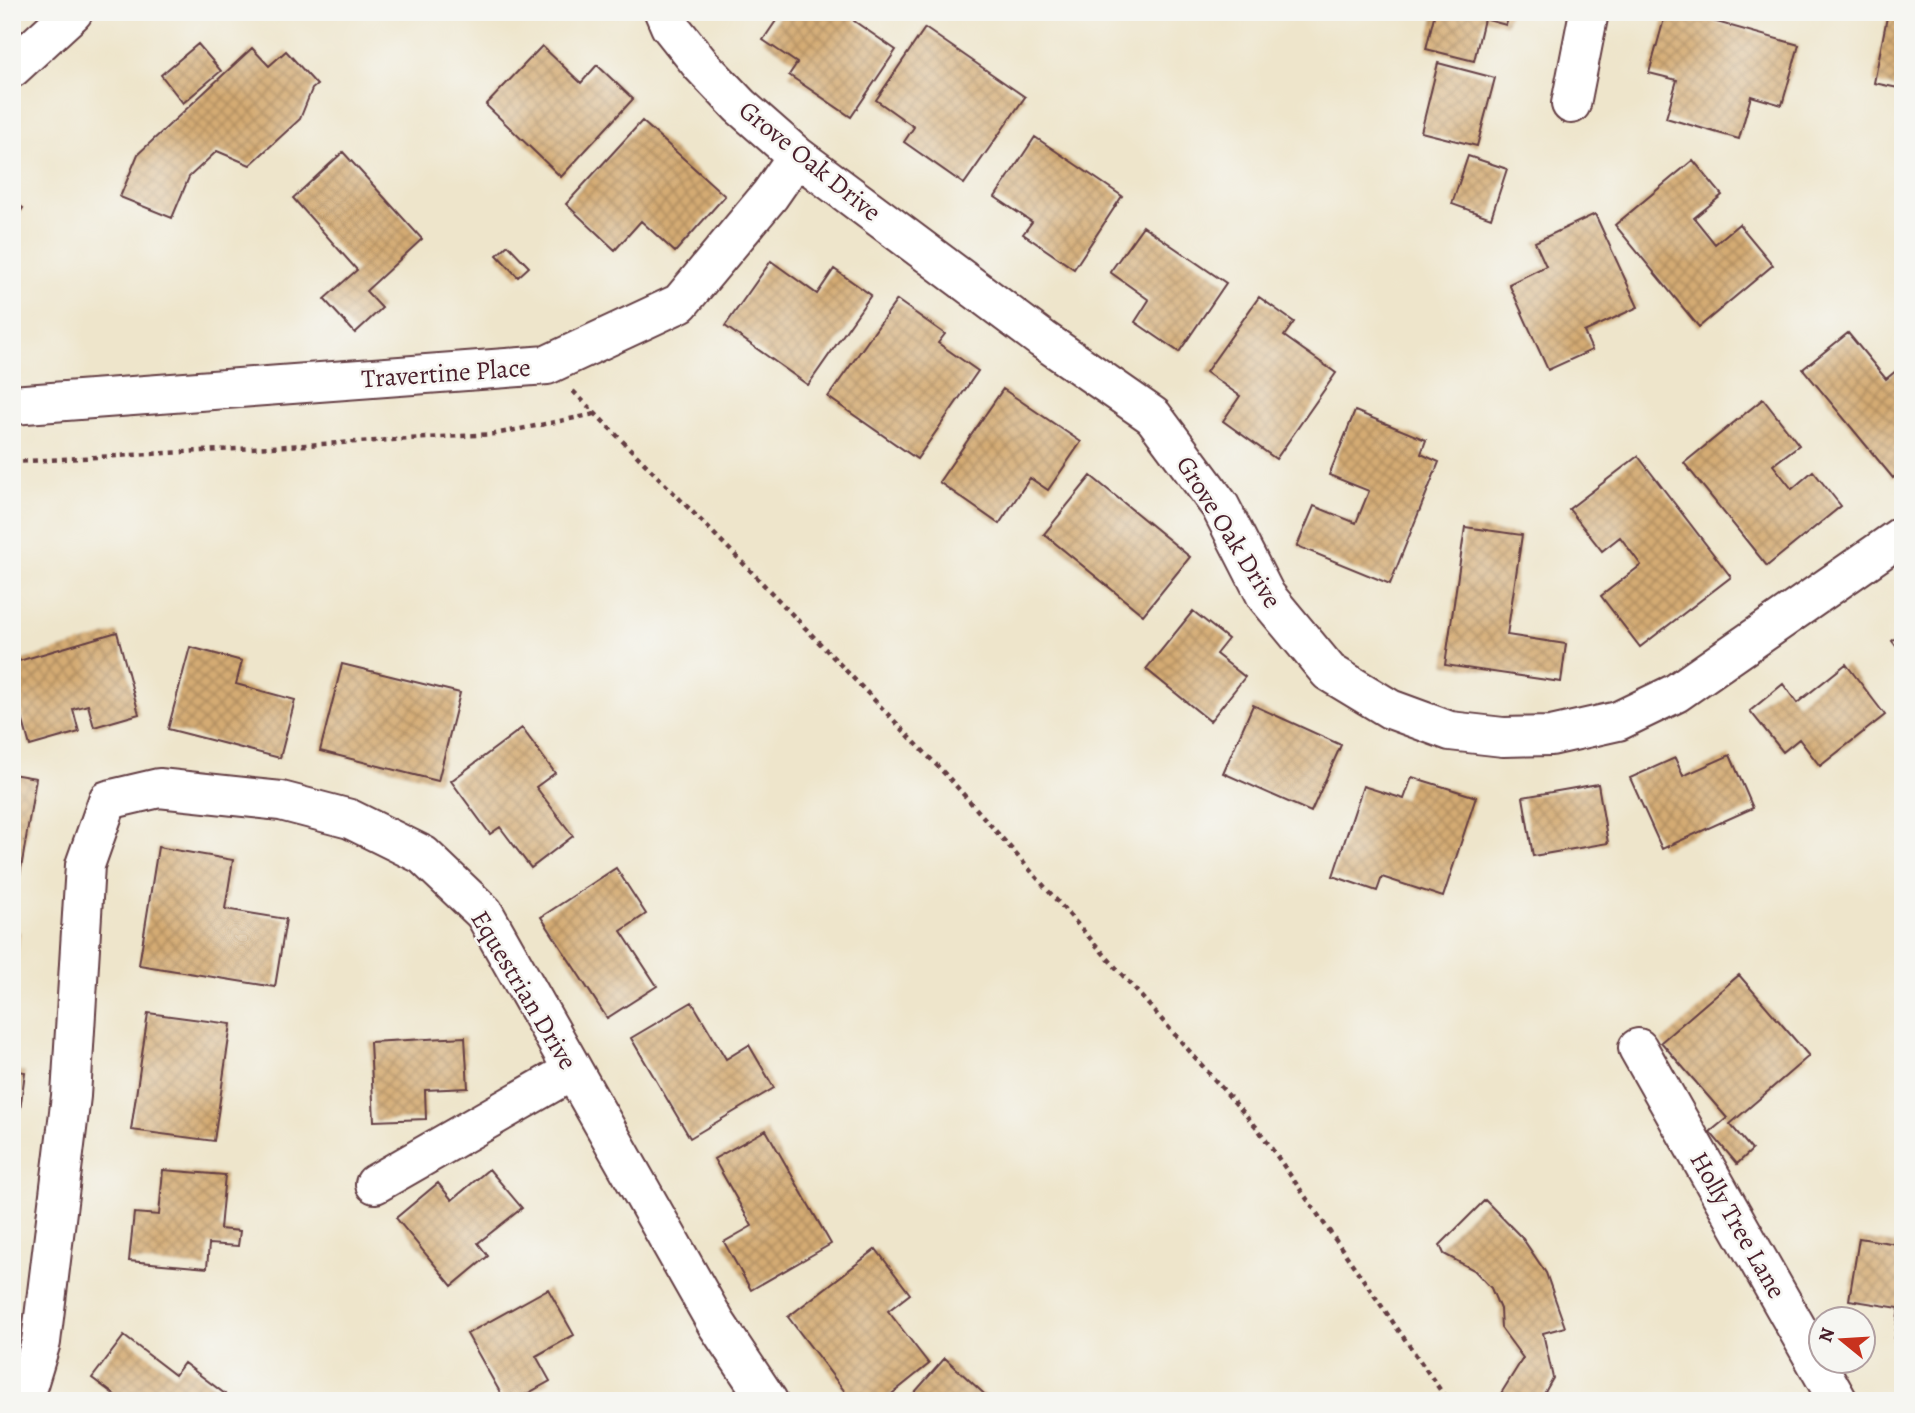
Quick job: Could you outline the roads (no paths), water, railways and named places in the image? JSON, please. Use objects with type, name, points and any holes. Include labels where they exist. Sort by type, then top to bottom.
[{"type":"street","points":[[12,68],[73,12]]},
{"type":"street","name":"Grove Oak Drive","points":[[664,12],[670,26],[701,65],[740,106],[797,156],[1042,339],[1153,416],[1220,506],[1266,596],[1329,672],[1390,709],[1450,731],[1503,737],[1551,736],[1618,721],[1676,693],[1903,535]]},
{"type":"street","points":[[1571,104],[1589,12]]},
{"type":"street","name":"Travertine Place","points":[[12,405],[547,365],[680,303],[770,195],[797,156]]},
{"type":"street","name":"Equestrian Drive","points":[[23,1401],[41,1342],[71,1096],[85,865],[108,800],[159,788],[281,802],[350,819],[423,855],[484,913],[716,1323],[768,1401]]},
{"type":"street","name":"Holly Tree Lane","points":[[1638,1048],[1838,1401]]},
{"type":"street","points":[[375,1184],[572,1071]]}]
